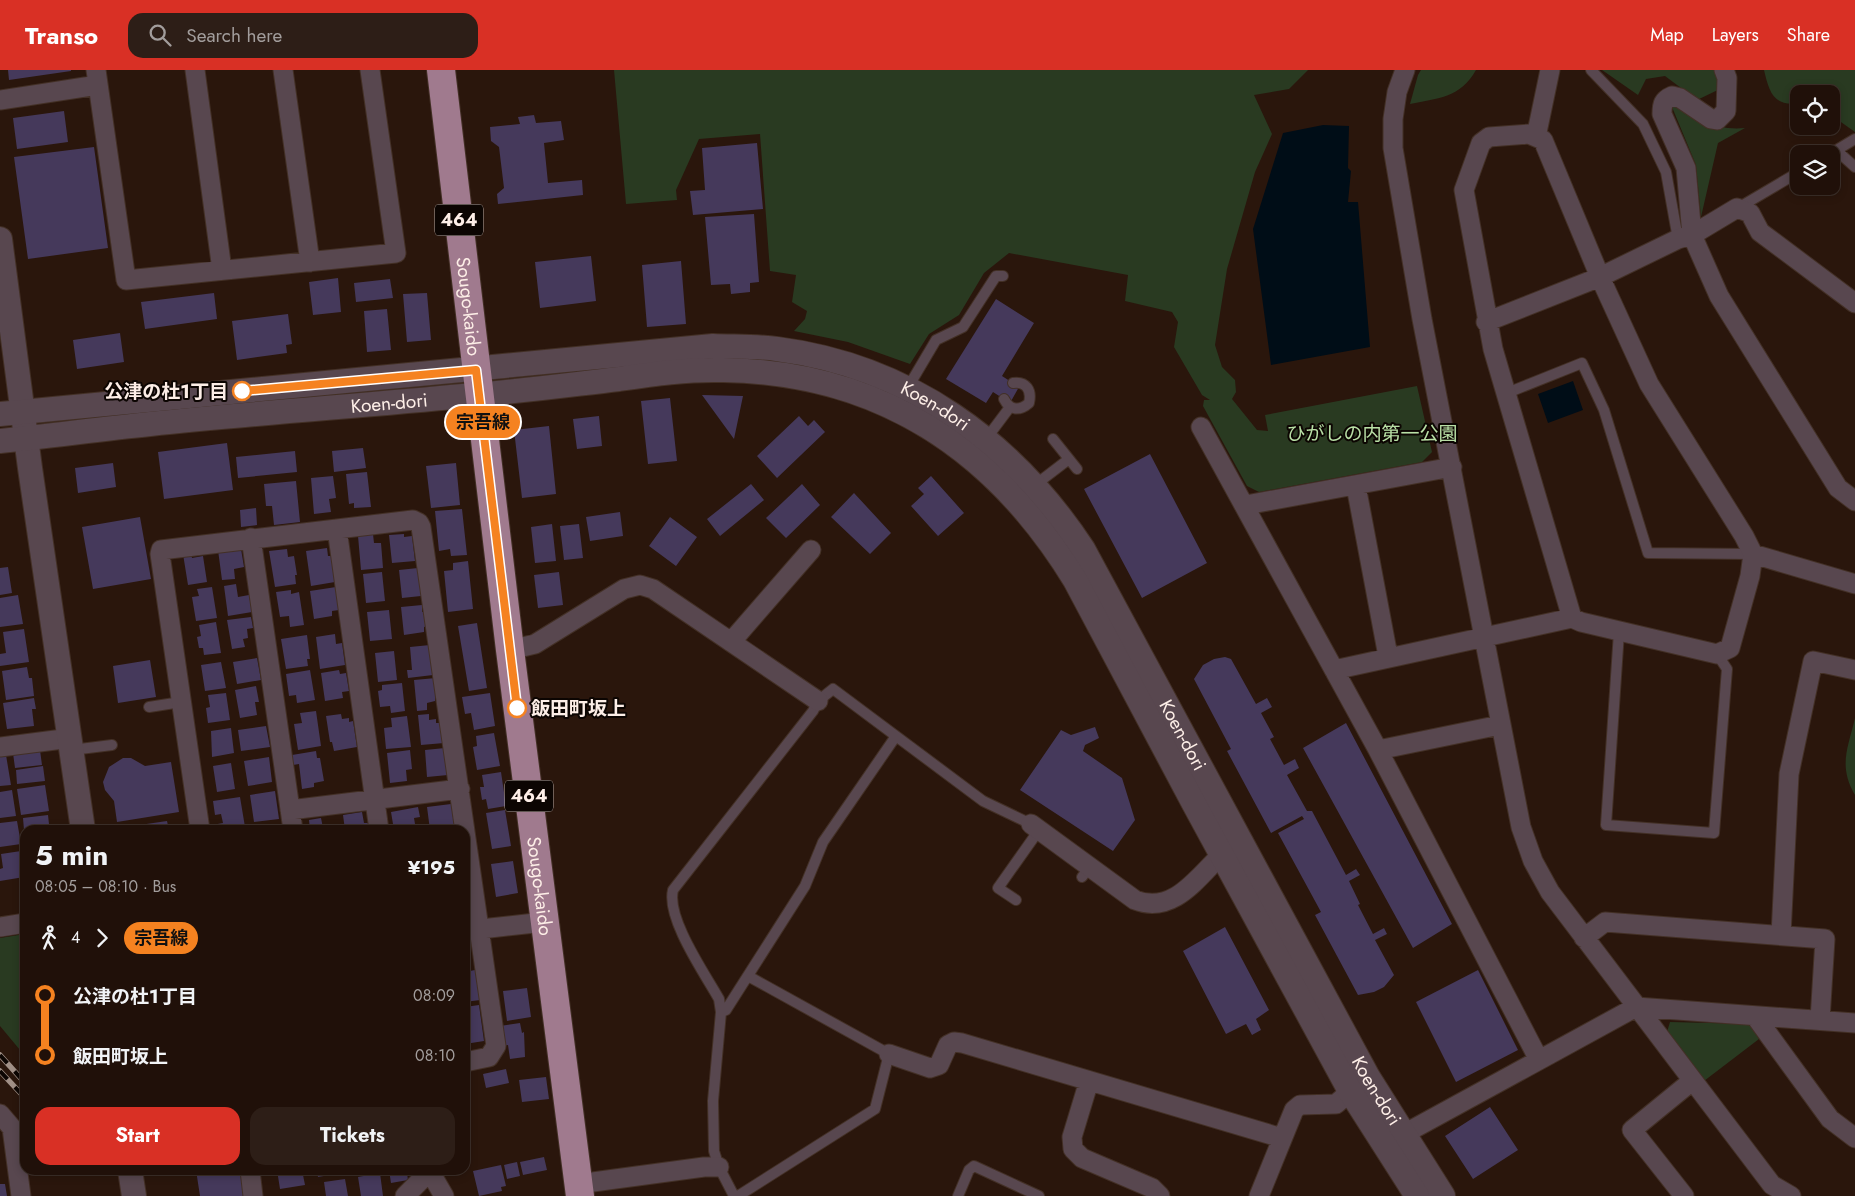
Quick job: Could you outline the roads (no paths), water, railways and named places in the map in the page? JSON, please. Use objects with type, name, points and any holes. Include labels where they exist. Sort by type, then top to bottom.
[{"type":"highway","name":"Sougo-kaido","points":[[441,70],[510,650],[579,1190]]},
{"type":"street","points":[[195,70],[222,270]]},
{"type":"street","points":[[283,70],[310,262]]},
{"type":"street","points":[[0,100],[97,78],[126,280],[396,253],[370,70]]},
{"type":"street","points":[[1405,70],[1397,92],[1393,119],[1393,148],[1422,319],[1452,467],[1500,725],[1526,845],[1540,877],[1636,1007],[1772,1185],[1791,1196]]},
{"type":"street","points":[[1536,137],[1550,70]]},
{"type":"street","points":[[1724,70],[1727,78],[1726,111],[1717,120],[1711,119],[1680,98],[1672,96],[1666,99],[1662,105],[1662,114],[1686,168],[1685,237],[1724,304],[1838,488],[1855,501]]},
{"type":"street","points":[[1334,670],[1388,656],[1572,618],[1619,632],[1717,654],[1730,648],[1750,576],[1752,554],[1744,536],[1649,384],[1600,276],[1542,140],[1530,134],[1489,137],[1481,143],[1464,190],[1486,322],[1572,618]]},
{"type":"street","points":[[1486,322],[1600,276],[1685,237],[1737,208],[1750,213],[1760,232],[1855,303]]},
{"type":"street","points":[[0,239],[12,412],[26,438],[82,825]]},
{"type":"street","name":"Koen-dori","points":[[0,441],[150,424],[478,382],[664,349],[713,346],[777,349],[844,364],[907,389],[947,410],[986,439],[1035,485],[1084,550],[1359,1084]]},
{"type":"street","name":"Koen-dori","points":[[12,412],[478,382],[720,370],[766,371],[824,381],[851,390],[914,417],[987,470],[1030,515],[1056,548],[1222,854],[1393,1140],[1417,1196]]},
{"type":"street","points":[[1201,427],[1246,505],[1378,750],[1540,1060]]},
{"type":"street","points":[[1246,505],[1452,467]]},
{"type":"street","points":[[1356,486],[1388,656]]},
{"type":"street","points":[[199,825],[161,550],[413,520],[421,527],[465,825]]},
{"type":"street","points":[[337,529],[378,825]]},
{"type":"street","points":[[251,538],[292,825]]},
{"type":"street","points":[[731,642],[811,550]]},
{"type":"street","points":[[1752,554],[1855,584]]},
{"type":"street","points":[[510,650],[535,644],[624,589],[640,585],[653,589],[818,701]]},
{"type":"street","points":[[1781,935],[1789,774],[1813,661],[1855,670]]},
{"type":"street","points":[[1378,750],[1500,725]]},
{"type":"street","points":[[0,747],[72,744]]},
{"type":"street","points":[[290,810],[460,788]]},
{"type":"street","points":[[1035,827],[1086,872],[1135,900],[1159,904],[1174,899],[1222,854]]},
{"type":"street","points":[[470,856],[496,1046],[489,1057],[470,1061]]},
{"type":"street","points":[[481,930],[544,922]]},
{"type":"street","points":[[1584,938],[1605,922],[1825,939],[1820,1020]]},
{"type":"street","points":[[0,927],[20,924]]},
{"type":"street","points":[[1393,1140],[1636,1007],[1855,1023]]},
{"type":"street","points":[[1755,1016],[1830,1119],[1855,1138]]},
{"type":"street","points":[[889,1054],[930,1068],[940,1065],[945,1049],[954,1042],[1282,1138]]},
{"type":"street","points":[[1089,1081],[1072,1137],[1073,1149],[1082,1158],[1152,1188],[1160,1196]]},
{"type":"street","points":[[1684,1196],[1632,1130],[1692,1081]]},
{"type":"street","points":[[1259,1196],[1294,1110],[1300,1104],[1336,1104],[1359,1084]]},
{"type":"street","points":[[0,1114],[12,1128],[21,1196]]},
{"type":"street","name":"Koen-dori","points":[[1393,1140],[1443,1196]]},
{"type":"street","points":[[579,1190],[704,1167],[719,1167]]},
{"type":"street","points":[[131,1175],[134,1196]]},
{"type":"street","points":[[251,1175],[253,1196]]},
{"type":"street","points":[[405,1196],[425,1175]]},
{"type":"street","points":[[431,1175],[444,1196]]},
{"type":"lane","points":[[1591,70],[1643,124],[1666,172],[1685,237]]},
{"type":"lane","points":[[1840,148],[1855,140]]},
{"type":"lane","points":[[1840,157],[1855,167]]},
{"type":"lane","points":[[1737,208],[1790,177]]},
{"type":"lane","points":[[907,389],[936,340],[963,327],[996,276],[1003,276]]},
{"type":"lane","points":[[1507,393],[1582,363],[1604,410],[1648,553],[1752,554]]},
{"type":"lane","points":[[986,439],[1007,403],[1019,409],[1029,403],[1030,391],[1021,382]]},
{"type":"lane","points":[[1053,439],[1077,469]]},
{"type":"lane","points":[[1035,485],[1069,459]]},
{"type":"lane","points":[[1619,632],[1606,825],[1714,833],[1727,669],[1717,654]]},
{"type":"lane","points":[[734,1196],[719,1167],[714,1151],[713,1101],[721,1012],[719,999],[679,924],[672,906],[673,890],[813,711],[818,701],[834,689],[983,801],[1035,827],[998,888],[1016,900]]},
{"type":"lane","points":[[150,707],[181,702]]},
{"type":"lane","points":[[721,1012],[726,1010],[805,886],[823,842],[896,736]]},
{"type":"lane","points":[[72,744],[112,745]]},
{"type":"lane","points":[[738,1196],[876,1109],[889,1054],[748,976]]},
{"type":"lane","points":[[958,1196],[969,1170],[974,1166],[1038,1196]]},
{"type":"railway","points":[[0,1055],[20,1077]]},
{"type":"railway","points":[[0,1071],[20,1093]]},
{"type":"place","name":"公津の杜1丁目","points":[[242,391]]},
{"type":"place","name":"飯田町坂上","points":[[517,708]]},
{"type":"park label","name":"ひがしの内第一公園","points":[[1372,433]]}]
